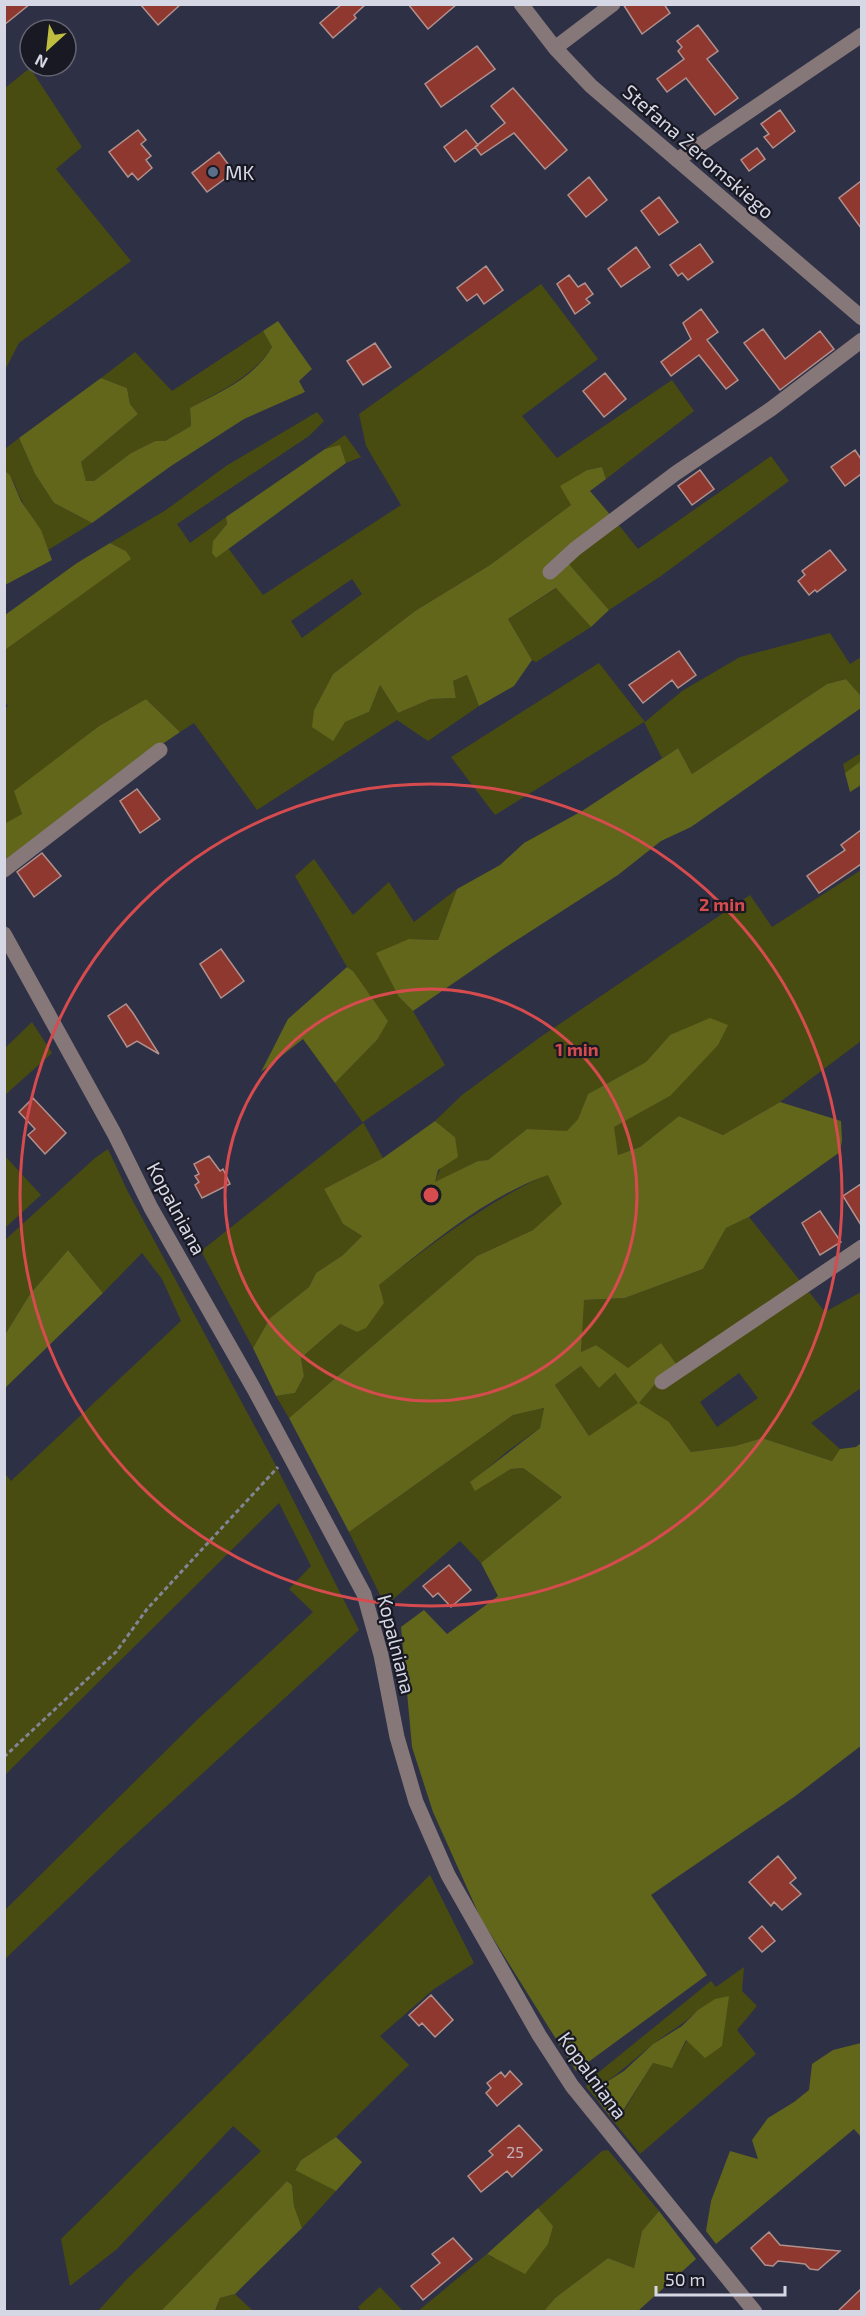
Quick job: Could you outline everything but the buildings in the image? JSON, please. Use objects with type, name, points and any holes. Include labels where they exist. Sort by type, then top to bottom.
[{"type":"street","name":"Stefana Żeromskiego","points":[[521,4],[555,48],[591,86],[861,318]]},
{"type":"street","points":[[555,48],[613,4]]},
{"type":"street","points":[[677,160],[861,35]]},
{"type":"street","points":[[550,572],[575,549],[676,474],[780,402],[861,340]]},
{"type":"street","points":[[4,870],[160,750]]},
{"type":"street","name":"Kopalniana","points":[[4,934],[114,1133],[151,1208],[364,1594],[381,1655],[397,1737],[416,1802],[448,1875],[539,2035],[572,2086],[755,2312]]},
{"type":"street","points":[[662,1382],[861,1247]]},
{"type":"path","points":[[4,1758],[116,1652],[147,1609],[289,1455]]},
{"type":"shaded area","points":[[18,78],[37,78],[82,147],[56,169],[131,261],[19,343],[5,370],[5,88]]},
{"type":"shaded area","points":[[541,284],[598,359],[522,416],[557,458],[672,380],[694,411],[606,479],[602,467],[587,470],[561,486],[571,505],[490,565],[415,611],[333,674],[314,710],[345,722],[369,712],[380,685],[398,713],[431,699],[456,698],[453,681],[467,675],[479,706],[428,741],[397,720],[257,810],[194,723],[180,732],[146,699],[99,726],[15,791],[22,814],[5,824],[4,709],[8,706],[5,702],[5,650],[130,559],[126,551],[110,543],[166,510],[226,466],[317,412],[324,421],[309,436],[177,524],[190,543],[226,517],[227,524],[213,541],[216,558],[228,548],[263,595],[401,505],[366,446],[359,414]],"holes":[[[352,579],[362,594],[302,638],[291,621]]]},
{"type":"shaded area","points":[[263,331],[272,347],[264,358],[235,382],[190,408],[191,426],[165,441],[155,441],[131,453],[94,481],[86,482],[81,462],[138,414],[130,404],[127,388],[101,378],[135,352],[172,391]]},
{"type":"shaded area","points":[[345,435],[361,457],[346,463],[340,446],[325,449]]},
{"type":"shaded area","points":[[19,438],[35,474],[54,503],[92,523],[48,550],[13,480],[5,470],[5,449]]},
{"type":"shaded area","points":[[771,456],[789,481],[661,576],[609,610],[568,563],[618,524],[638,549]]},
{"type":"shaded area","points":[[557,588],[591,627],[536,662],[532,660],[508,619]]},
{"type":"shaded area","points":[[830,633],[850,664],[861,657],[861,696],[846,679],[827,684],[692,774],[678,748],[662,758],[644,722],[495,815],[451,757],[599,663],[645,722],[682,691],[740,657]]},
{"type":"shaded area","points":[[861,753],[861,761],[845,773],[843,764]]},
{"type":"shaded area","points":[[314,859],[353,915],[389,882],[414,922],[457,889],[438,940],[409,939],[399,997],[413,1011],[445,1065],[363,1122],[383,1158],[324,1189],[343,1224],[362,1236],[343,1255],[316,1273],[309,1287],[270,1318],[253,1348],[201,1251],[363,1123],[335,1083],[377,1040],[353,971],[347,967],[295,876]]},
{"type":"shaded area","points":[[861,870],[861,1041],[780,1102],[723,1135],[679,1116],[640,1147],[618,1155],[613,1127],[670,1096],[670,1035],[646,1062],[588,1094],[578,1119],[567,1132],[527,1129],[488,1160],[478,1161],[434,1183],[455,1137],[435,1121],[462,1095],[539,1038],[750,895],[772,927]]},
{"type":"shaded area","points":[[32,1022],[52,1053],[5,1095],[5,1048]]},
{"type":"shaded area","points":[[108,1149],[128,1192],[274,1462],[359,1630],[121,1848],[5,1959],[5,1910],[198,1719],[313,1612],[289,1589],[311,1566],[279,1503],[5,1775],[5,1474],[11,1481],[181,1321],[162,1279],[142,1253],[103,1293],[68,1250],[30,1294],[5,1332],[5,1240],[95,1158]]},
{"type":"shaded area","points":[[5,1156],[41,1195],[5,1228]]},
{"type":"shaded area","points":[[548,1174],[563,1204],[533,1230],[477,1256],[289,1418],[276,1396],[295,1393],[304,1376],[301,1358],[340,1324],[357,1332],[384,1303],[378,1285],[481,1211]]},
{"type":"shaded area","points":[[749,1217],[825,1312],[861,1292],[861,1388],[811,1423],[840,1449],[832,1461],[762,1438],[735,1446],[691,1452],[669,1422],[589,1436],[555,1385],[581,1366],[615,1373],[639,1403],[656,1383],[617,1362],[596,1345],[581,1352],[583,1300],[625,1298],[703,1269],[726,1228]],"holes":[[[739,1373],[758,1398],[717,1427],[700,1402]]]},
{"type":"shaded area","points":[[544,1408],[540,1428],[471,1482],[475,1490],[511,1469],[523,1468],[562,1497],[481,1563],[460,1541],[390,1602],[382,1599],[349,1532],[513,1415]]},
{"type":"shaded area","points":[[430,1875],[474,1963],[434,1989],[380,2036],[409,2065],[336,2137],[301,2160],[295,2169],[336,2191],[302,2228],[294,2206],[292,2185],[287,2181],[161,2311],[98,2311],[128,2278],[261,2151],[233,2126],[117,2249],[70,2286],[61,2239]]},
{"type":"shaded area","points":[[744,1967],[742,1991],[757,2006],[737,2030],[756,2054],[640,2154],[610,2117],[622,2114],[653,2063],[672,2067],[687,2040],[705,2057],[698,2010],[600,2086],[599,2102],[586,2087],[588,2081],[711,1981],[716,1987]]},
{"type":"shaded area","points":[[608,2150],[659,2211],[642,2231],[634,2268],[608,2258],[555,2298],[544,2311],[417,2312],[487,2254],[493,2258],[553,2226],[538,2208],[602,2151]]},
{"type":"shaded area","points":[[380,2287],[403,2311],[361,2311],[358,2307]]},
{"type":"shaded area","points":[[235,2294],[253,2311],[215,2312],[220,2298]]},
{"type":"green space","points":[[278,321],[312,369],[299,381],[305,392],[244,419],[171,466],[92,523],[54,503],[35,474],[19,438],[101,378],[127,388],[130,404],[138,414],[81,462],[86,481],[94,481],[131,453],[155,441],[165,441],[191,426],[190,408],[225,390],[256,368],[272,347],[263,331]]},
{"type":"green space","points":[[340,445],[346,463],[216,558],[212,553],[213,541],[227,524],[226,517],[325,449]]},
{"type":"green space","points":[[602,467],[606,479],[590,491],[618,524],[568,563],[609,610],[591,627],[556,588],[508,619],[532,660],[514,686],[479,706],[467,675],[453,681],[456,698],[431,699],[398,713],[380,685],[369,712],[345,722],[333,741],[312,727],[314,710],[333,674],[415,611],[490,565],[571,505],[560,486],[587,470]]},
{"type":"green space","points":[[4,470],[10,475],[21,501],[41,530],[52,560],[5,585]]},
{"type":"green space","points":[[110,543],[126,551],[131,559],[5,650],[5,615],[77,563]]},
{"type":"green space","points":[[846,679],[861,696],[861,708],[691,827],[661,841],[618,875],[503,949],[413,1011],[399,997],[376,953],[409,939],[438,940],[457,889],[500,865],[524,843],[582,811],[678,748],[692,774],[827,684]]},
{"type":"green space","points":[[146,699],[180,732],[123,771],[5,860],[4,824],[22,814],[14,791],[99,726]]},
{"type":"green space","points":[[861,761],[861,785],[850,792],[845,773]]},
{"type":"green space","points":[[347,967],[353,971],[388,1021],[377,1040],[335,1083],[303,1039],[261,1072],[288,1019]]},
{"type":"green space","points":[[710,1018],[728,1025],[718,1045],[670,1096],[614,1127],[618,1155],[640,1147],[679,1116],[723,1135],[780,1102],[841,1121],[840,1152],[749,1217],[726,1228],[703,1269],[625,1298],[584,1300],[581,1352],[596,1345],[628,1368],[661,1343],[679,1368],[656,1383],[639,1403],[669,1422],[691,1452],[735,1446],[762,1438],[832,1461],[840,1449],[856,1447],[861,1443],[862,1745],[794,1797],[651,1895],[707,1975],[576,2071],[481,1919],[433,1812],[412,1747],[401,1627],[424,1610],[447,1634],[498,1596],[481,1563],[562,1497],[523,1468],[511,1469],[475,1491],[470,1482],[540,1428],[544,1408],[513,1415],[349,1532],[289,1418],[477,1256],[533,1230],[562,1204],[548,1175],[502,1196],[459,1223],[379,1285],[384,1303],[366,1328],[357,1332],[340,1324],[301,1358],[304,1376],[295,1393],[276,1396],[253,1348],[270,1318],[309,1287],[316,1273],[343,1255],[362,1236],[343,1224],[324,1189],[383,1158],[435,1121],[455,1137],[458,1157],[438,1170],[435,1182],[478,1161],[488,1160],[527,1129],[567,1131],[578,1119],[588,1094],[646,1062],[670,1035]],"holes":[[[581,1366],[599,1388],[615,1373],[638,1403],[589,1436],[555,1385]]]},
{"type":"green space","points":[[68,1250],[103,1293],[5,1388],[5,1332],[30,1294]]},
{"type":"green space","points":[[729,1996],[722,2046],[705,2058],[686,2040],[672,2068],[653,2063],[621,2114],[610,2117],[599,2102],[600,2086],[624,2071],[653,2044],[682,2026],[698,2010],[715,1999]]},
{"type":"green space","points":[[861,2043],[861,2137],[854,2129],[716,2244],[706,2231],[711,2201],[730,2151],[758,2159],[752,2140],[768,2118],[809,2090],[812,2064],[833,2050]]},
{"type":"green space","points":[[336,2137],[362,2162],[336,2191],[295,2170],[301,2160]]},
{"type":"green space","points":[[287,2181],[292,2185],[294,2206],[302,2228],[235,2294],[220,2298],[215,2311],[161,2311]]},
{"type":"green space","points":[[538,2208],[553,2226],[548,2244],[525,2274],[487,2254]]},
{"type":"green space","points":[[659,2211],[696,2259],[638,2311],[544,2311],[555,2298],[608,2258],[634,2268],[642,2231]]},
{"type":"place","name":"MK","points":[[213,172]]}]
